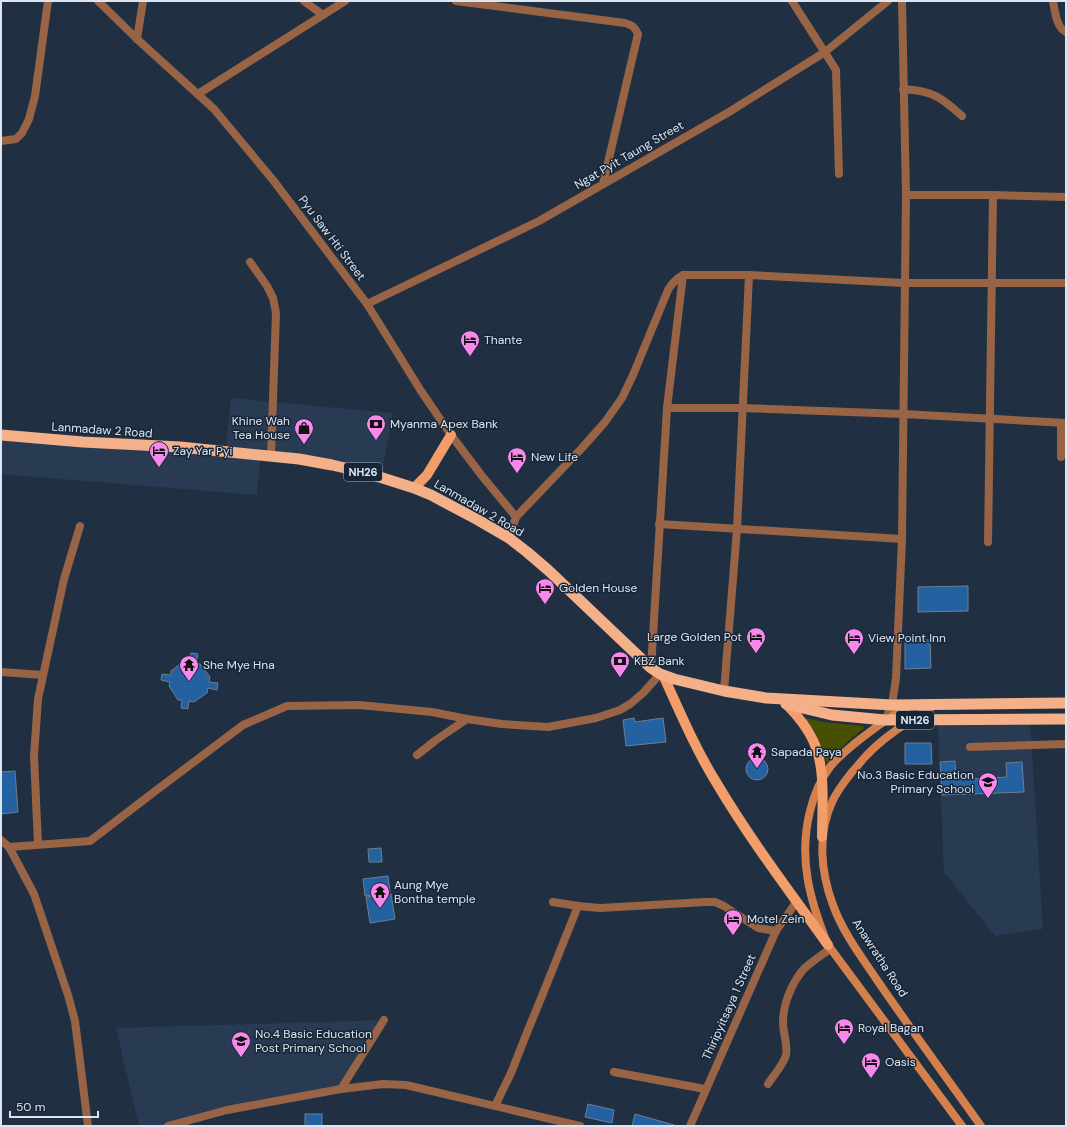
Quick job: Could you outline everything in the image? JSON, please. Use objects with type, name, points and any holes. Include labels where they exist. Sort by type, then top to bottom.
[{"type":"highway","name":"Lanmadaw 2 Road","points":[[1,435],[83,442],[180,447],[299,459],[332,465],[381,477],[414,488],[431,495],[509,538],[548,570],[658,673]]},
{"type":"highway","name":"NH26","points":[[658,673],[724,691],[766,698],[892,705],[1066,703]]},
{"type":"highway","name":"NH26","points":[[766,698],[788,705],[832,715],[886,720],[1066,719]]},
{"type":"main road","points":[[414,488],[427,475],[451,435]]},
{"type":"main road","points":[[658,673],[693,742],[733,810],[829,947],[962,1126]]},
{"type":"main road","points":[[829,947],[817,919],[806,871],[806,832],[812,804],[822,780],[831,766],[845,752],[886,720],[914,704]]},
{"type":"main road","name":"Anawratha Road","points":[[936,704],[888,737],[866,756],[842,785],[825,820],[822,837],[822,859],[826,882],[833,906],[850,940],[981,1126]]},
{"type":"main road","points":[[788,705],[803,722],[818,753],[822,780],[822,837]]},
{"type":"street","points":[[1,141],[16,139],[22,133],[29,118],[35,96],[48,1]]},
{"type":"street","name":"Pyu Saw Hti Street","points":[[98,1],[137,39],[214,109],[273,180],[367,304],[421,391],[451,435],[516,517]]},
{"type":"street","points":[[137,39],[143,1]]},
{"type":"street","points":[[304,1],[323,15]]},
{"type":"street","points":[[198,94],[345,1]]},
{"type":"street","points":[[456,1],[625,23],[636,28],[638,34],[603,184]]},
{"type":"street","points":[[792,1],[836,70],[839,174]]},
{"type":"street","name":"Ngat Pyit Taung Street","points":[[367,304],[539,221],[729,112],[825,52],[888,1]]},
{"type":"street","points":[[886,720],[892,705],[896,678],[902,539],[906,195],[902,1]]},
{"type":"street","points":[[1053,1],[1058,24],[1061,30],[1066,32]]},
{"type":"street","points":[[904,89],[918,90],[937,96],[947,102],[962,116]]},
{"type":"street","points":[[906,195],[1066,197]]},
{"type":"street","points":[[988,542],[993,196]]},
{"type":"street","points":[[250,262],[268,286],[273,298],[276,313],[271,456]]},
{"type":"street","points":[[724,691],[737,529],[749,275]]},
{"type":"street","points":[[509,538],[516,517],[605,422],[624,392],[668,290],[672,283],[678,278],[683,276],[749,275],[904,283],[1066,283]]},
{"type":"street","points":[[9,847],[90,841],[243,725],[287,706],[360,705],[432,712],[502,724],[548,727],[596,718],[620,710],[643,693],[658,673],[659,524],[667,408],[683,276]]},
{"type":"street","points":[[667,408],[742,408],[903,414],[1063,423],[1061,457]]},
{"type":"street","points":[[659,524],[902,539]]},
{"type":"street","points":[[38,844],[34,756],[38,699],[64,580],[80,526]]},
{"type":"street","points":[[1,672],[43,675]]},
{"type":"street","points":[[417,755],[467,719]]},
{"type":"street","points":[[970,747],[1066,744]]},
{"type":"street","points":[[1,840],[9,847],[34,894],[76,1021],[88,1126]]},
{"type":"street","name":"Thiripyitsaya 1 Street","points":[[690,1126],[776,931],[797,901]]},
{"type":"street","points":[[553,902],[600,908],[715,902],[724,906],[758,928],[776,931]]},
{"type":"street","points":[[495,1106],[511,1073],[578,906]]},
{"type":"street","points":[[768,1084],[786,1055],[783,1023],[791,988],[802,970],[829,947]]},
{"type":"street","points":[[341,1089],[384,1020]]},
{"type":"street","points":[[614,1072],[706,1089]]},
{"type":"street","points":[[168,1126],[227,1110],[341,1089],[383,1084],[406,1085],[580,1126]]},
{"type":"shaded area","points":[[231,398],[393,413],[381,477],[261,453],[257,495],[1,474],[1,432],[226,449]]},
{"type":"shaded area","name":"No.3 Basic Education Primary School","points":[[1030,719],[1043,929],[995,936],[944,872],[938,725]]},
{"type":"shaded area","name":"No.4 Basic Education Post Primary School","points":[[384,1020],[341,1089],[168,1126],[139,1126],[116,1028]]},
{"type":"green space","points":[[805,718],[824,722],[863,726],[864,728],[844,745],[827,764],[814,730]]},
{"type":"building","points":[[968,586],[968,611],[918,612],[918,587]]},
{"type":"building","points":[[905,640],[930,640],[931,668],[905,669]]},
{"type":"building","points":[[191,653],[198,654],[196,663],[200,664],[210,677],[209,682],[218,683],[217,690],[208,688],[207,693],[194,702],[189,701],[188,709],[181,708],[182,700],[178,700],[169,686],[170,682],[161,680],[162,674],[171,675],[171,671],[184,661],[189,662]]},
{"type":"building","points":[[634,718],[635,722],[663,718],[666,742],[626,746],[623,720]]},
{"type":"building","points":[[905,743],[931,743],[932,764],[905,764]]},
{"type":"building","name":"Sapada Paya","points":[[757,758],[765,761],[768,769],[765,777],[757,780],[749,777],[746,769],[749,761]]},
{"type":"building","points":[[955,761],[956,780],[1007,777],[1006,763],[1022,762],[1024,792],[942,795],[940,762]]},
{"type":"building","points":[[15,771],[18,812],[1,814],[1,772]]},
{"type":"building","points":[[381,848],[382,862],[369,862],[368,849]]},
{"type":"building","points":[[388,876],[390,892],[365,896],[363,879]]},
{"type":"building","points":[[391,894],[395,919],[370,923],[366,897]]},
{"type":"building","points":[[588,1104],[614,1110],[612,1123],[585,1117]]},
{"type":"building","points":[[305,1114],[322,1114],[322,1126],[305,1126]]},
{"type":"building","points":[[635,1114],[674,1125],[674,1126],[632,1126]]},
{"type":"place","name":"Thante","points":[[470,357]]},
{"type":"place","name":"Myanma Apex Bank","points":[[376,441]]},
{"type":"place","name":"Khine Wah Tea House","points":[[304,445]]},
{"type":"place","name":"Zay Yar Pyi","points":[[159,468]]},
{"type":"place","name":"New Life","points":[[517,474]]},
{"type":"place","name":"Golden House","points":[[545,605]]},
{"type":"place","name":"Large Golden Pot","points":[[756,654]]},
{"type":"place","name":"View Point Inn","points":[[854,655]]},
{"type":"place","name":"KBZ Bank","points":[[620,678]]},
{"type":"place","name":"She Mye Hna","points":[[189,682]]},
{"type":"place","name":"Sapada Paya","points":[[757,769]]},
{"type":"place","name":"No.3 Basic Education Primary School","points":[[988,799]]},
{"type":"place","name":"Aung Mye Bontha temple","points":[[380,909]]},
{"type":"place","name":"Motel Zein","points":[[733,936]]},
{"type":"place","name":"Royal Bagan","points":[[844,1045]]},
{"type":"place","name":"No.4 Basic Education Post Primary School","points":[[241,1058]]},
{"type":"place","name":"Oasis","points":[[871,1079]]}]
